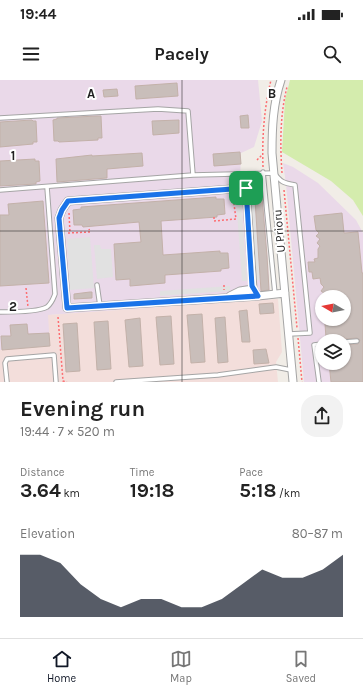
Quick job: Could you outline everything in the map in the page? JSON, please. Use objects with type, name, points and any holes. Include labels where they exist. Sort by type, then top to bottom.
[{"type":"street","name":"U Prioru","points":[[281,80],[274,109],[272,131],[274,173],[293,382]]},
{"type":"street","points":[[258,296],[253,289],[246,188],[68,201],[62,210],[59,218],[67,308],[258,296],[285,293]]},
{"type":"street","points":[[228,297],[240,291],[253,289]]},
{"type":"lane","points":[[0,118],[158,109],[188,111],[193,175]]},
{"type":"lane","points":[[264,172],[275,294]]},
{"type":"lane","points":[[0,190],[193,175],[264,172],[274,173],[281,181],[295,185],[310,333],[289,334]]},
{"type":"lane","points":[[0,312],[28,311],[46,308],[53,302],[55,294],[47,187]]},
{"type":"lane","points":[[97,285],[100,306]]},
{"type":"lane","points":[[351,341],[357,341]]},
{"type":"lane","points":[[7,382],[5,363],[7,359],[54,355],[56,382]]},
{"type":"lane","points":[[116,382],[218,375],[276,367],[292,370]]},
{"type":"lane","points":[[317,370],[319,382]]},
{"type":"path","points":[[282,177],[280,136],[287,86]]},
{"type":"path","points":[[257,160],[262,154]]},
{"type":"path","points":[[214,217],[214,221],[236,219],[233,189]]},
{"type":"path","points":[[284,190],[302,382]]},
{"type":"path","points":[[68,201],[70,233]]},
{"type":"path","points":[[60,234],[90,232],[89,229]]},
{"type":"path","points":[[224,285],[224,290]]},
{"type":"path","points":[[26,288],[28,311]]},
{"type":"path","points":[[58,317],[63,381],[67,382]]},
{"type":"shaded area","points":[[0,80],[258,80],[262,121],[254,147],[241,153],[240,180],[253,179],[253,185],[263,184],[270,294],[268,300],[49,315],[50,346],[0,350]]},
{"type":"shaded area","points":[[283,163],[293,167],[318,183],[356,220],[363,233],[363,382],[304,382]]},
{"type":"shaded area","points":[[253,179],[260,280],[254,280],[247,180]]},
{"type":"shaded area","points":[[241,197],[247,281],[242,281],[236,198]]},
{"type":"shaded area","points":[[90,237],[94,288],[70,290],[67,239]]},
{"type":"shaded area","points":[[94,245],[100,245],[101,249],[111,249],[113,277],[97,279]]},
{"type":"shaded area","points":[[230,286],[230,291],[160,296],[160,291]]},
{"type":"shaded area","points":[[278,299],[282,352],[276,362],[278,382],[0,382],[0,350],[50,346],[48,315]]},
{"type":"green space","points":[[290,80],[363,80],[363,216],[353,200],[331,181],[282,152],[285,100]]},
{"type":"building","points":[[177,83],[178,96],[136,99],[135,86]]},
{"type":"building","points":[[117,89],[118,96],[104,97],[103,90]]},
{"type":"building","points":[[248,115],[249,128],[241,128],[240,116]]},
{"type":"building","points":[[101,116],[102,138],[98,138],[98,140],[54,141],[53,120],[57,118]]},
{"type":"building","points":[[179,120],[179,133],[153,135],[152,121]]},
{"type":"building","points":[[36,121],[37,142],[33,142],[33,144],[0,147],[0,122]]},
{"type":"building","points":[[240,152],[241,164],[214,166],[213,154]]},
{"type":"building","points":[[142,153],[143,166],[107,169],[107,178],[57,182],[56,159],[92,155]]},
{"type":"building","points":[[35,159],[35,161],[39,161],[40,181],[36,182],[36,184],[0,186],[0,161]]},
{"type":"building","points":[[254,185],[261,185],[267,256],[269,290],[261,291]]},
{"type":"building","points":[[216,197],[216,199],[224,199],[225,214],[217,215],[217,217],[161,221],[163,255],[220,251],[220,253],[228,253],[229,268],[221,269],[221,271],[165,275],[165,283],[130,286],[130,279],[116,280],[114,244],[141,242],[139,222],[83,227],[82,225],[74,225],[73,210],[81,209],[81,207]]},
{"type":"building","points":[[43,201],[49,283],[0,286],[0,215],[9,215],[8,204]]},
{"type":"building","points":[[342,213],[344,233],[358,232],[363,273],[363,382],[331,382],[330,370],[351,370],[351,344],[358,344],[360,340],[357,338],[351,338],[351,334],[326,334],[325,326],[351,326],[351,290],[322,290],[324,287],[321,284],[320,278],[313,279],[312,272],[309,272],[308,262],[315,262],[314,259],[318,258],[318,249],[320,246],[317,243],[320,239],[316,236],[319,233],[316,230],[314,216]]},
{"type":"building","points":[[92,292],[92,298],[74,299],[74,294]]},
{"type":"building","points":[[273,303],[274,313],[260,314],[259,304]]},
{"type":"building","points":[[247,310],[250,342],[242,342],[239,311]]},
{"type":"building","points":[[202,314],[205,362],[191,363],[187,315]]},
{"type":"building","points":[[171,316],[174,364],[160,365],[156,317]]},
{"type":"building","points":[[225,317],[228,362],[218,363],[215,318]]},
{"type":"building","points":[[140,318],[143,366],[129,367],[125,320]]},
{"type":"building","points":[[108,321],[111,369],[97,370],[94,322]]},
{"type":"building","points":[[77,323],[80,371],[66,372],[63,324]]},
{"type":"building","points":[[27,324],[28,334],[49,333],[50,346],[2,350],[1,336],[11,336],[10,325]]},
{"type":"building","points":[[266,349],[269,363],[254,364],[253,350]]},
{"type":"route","points":[[246,188],[252,286],[258,296],[67,308],[59,218],[68,201],[246,188]]}]
